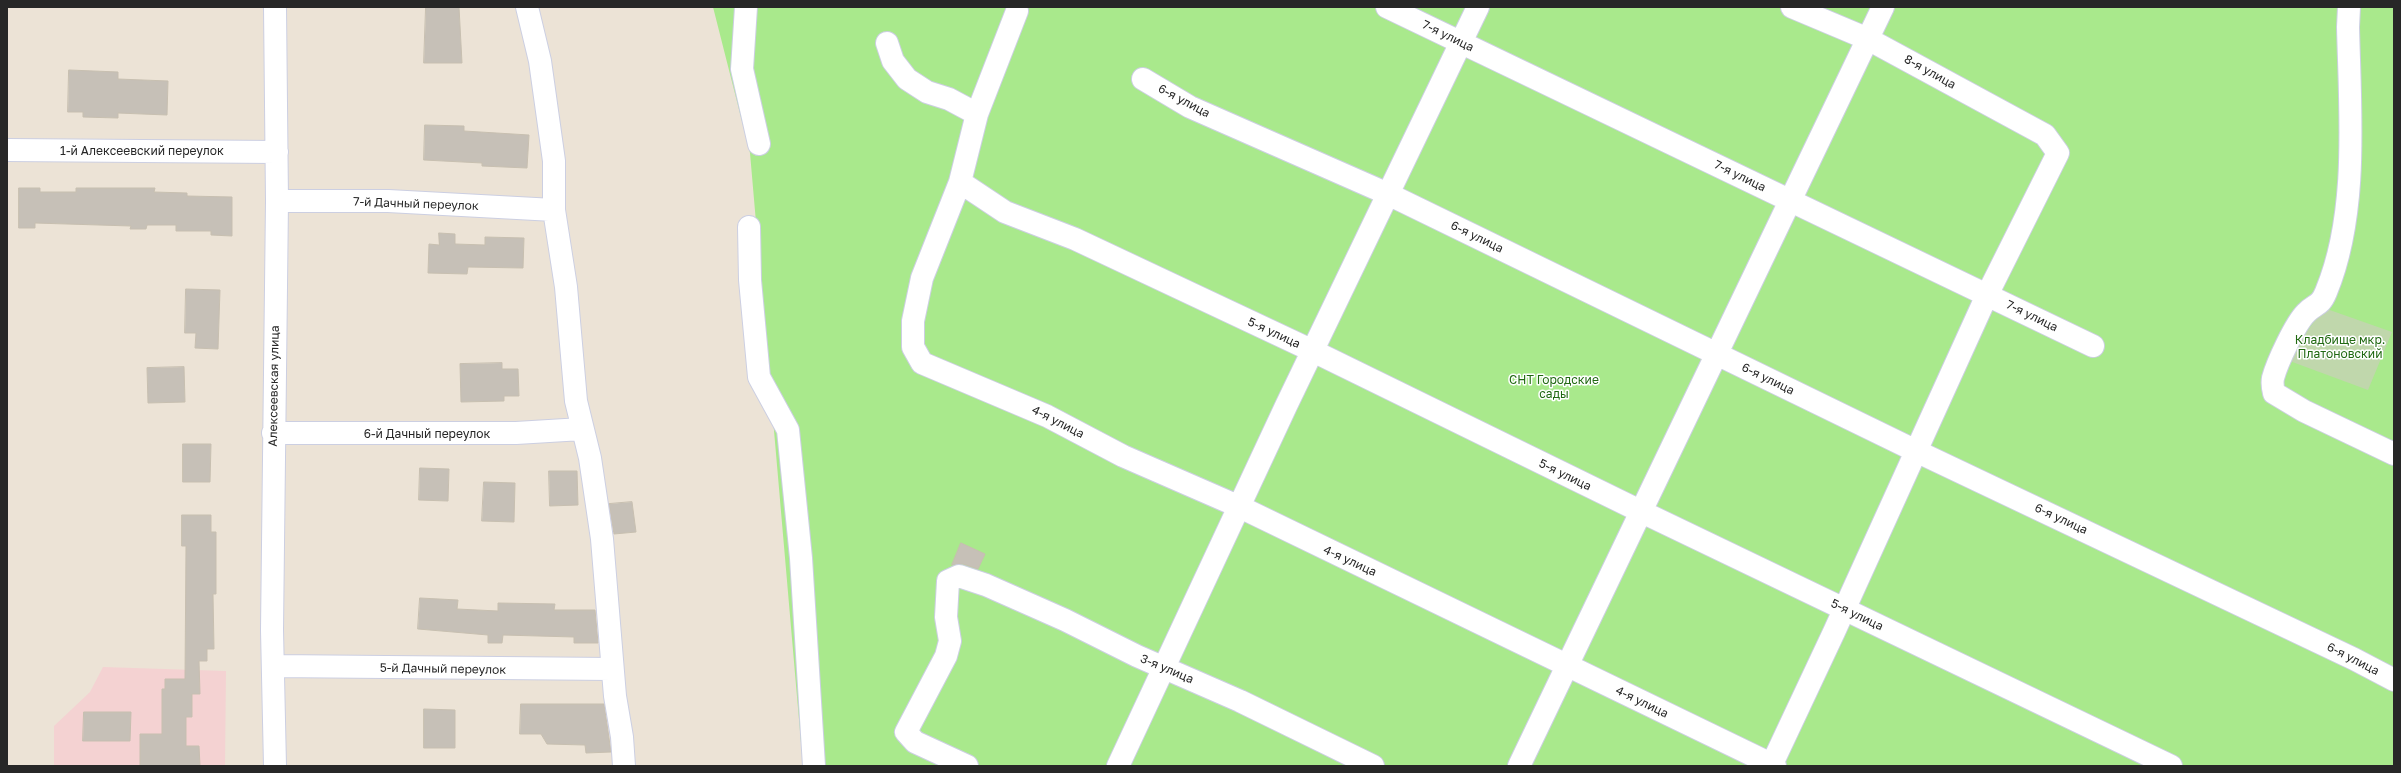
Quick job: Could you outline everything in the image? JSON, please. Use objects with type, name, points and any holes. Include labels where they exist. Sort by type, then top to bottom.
[{"type":"street","name":"Алексеевская улица","points":[[275,7],[277,152],[273,433],[273,666],[275,766]]},
{"type":"street","points":[[527,7],[540,61],[554,161],[554,210],[566,287],[576,401],[590,458],[602,539],[612,669],[624,766]]},
{"type":"street","points":[[746,7],[742,69],[759,144]]},
{"type":"street","name":"7-я улица","points":[[1387,7],[2092,346]]},
{"type":"street","points":[[1118,766],[1165,669],[1313,351],[1478,7]]},
{"type":"street","name":"8-я улица","points":[[1792,7],[1868,39],[2045,135],[2058,153],[1988,295]]},
{"type":"street","points":[[1519,766],[1883,7]]},
{"type":"street","points":[[2350,7],[2348,27],[2349,180],[2342,241],[2326,292],[2319,305],[2306,313],[2281,358],[2272,380],[2274,393],[2304,411],[2394,454]]},
{"type":"street","points":[[960,182],[977,114],[1017,11]]},
{"type":"street","points":[[887,43],[893,61],[907,80],[927,92],[950,99],[977,114]]},
{"type":"street","name":"6-я улица","points":[[1143,79],[1190,107],[1388,194],[1916,451],[2347,655],[2394,680]]},
{"type":"street","name":"1-й Алексеевский переулок","points":[[7,150],[277,152]]},
{"type":"street","name":"5-я улица","points":[[960,182],[1004,212],[1074,239],[1313,351],[1640,511],[2171,766]]},
{"type":"street","name":"4-я улица","points":[[960,182],[922,278],[914,314],[913,347],[922,363],[1047,416],[1123,456],[1240,507],[1772,766]]},
{"type":"street","name":"7-й Дачный переулок","points":[[277,201],[388,201],[554,210]]},
{"type":"street","points":[[749,227],[750,280],[759,377],[788,430],[801,566],[814,766]]},
{"type":"street","points":[[1772,766],[1845,610],[1988,295]]},
{"type":"street","name":"6-й Дачный переулок","points":[[273,433],[501,434],[582,429]]},
{"type":"street","name":"3-я улица","points":[[967,766],[915,742],[906,732],[946,656],[950,641],[946,617],[948,581],[959,576],[986,585],[1065,620],[1165,669],[1240,701],[1373,766]]},
{"type":"street","name":"5-й Дачный переулок","points":[[273,666],[612,669]]},
{"type":"shaded area","points":[[103,667],[226,671],[225,766],[54,766],[54,726],[90,692]]},
{"type":"green space","name":"СНТ Городские сады","points":[[713,7],[2394,7],[2394,766],[803,766],[750,153]]},
{"type":"green space","name":"Кладбище мкр. Платоновский","points":[[2324,308],[2392,332],[2368,390],[2287,360]]},
{"type":"building","points":[[426,7],[459,7],[462,63],[424,63]]},
{"type":"building","points":[[69,70],[118,72],[118,79],[168,81],[167,115],[118,113],[118,118],[83,117],[83,112],[68,112]]},
{"type":"building","points":[[425,125],[464,126],[464,131],[529,135],[527,168],[482,166],[482,163],[424,160]]},
{"type":"building","points":[[19,188],[40,188],[40,192],[76,192],[76,188],[155,188],[154,192],[187,193],[187,196],[232,197],[232,236],[211,235],[211,231],[176,231],[176,225],[147,225],[146,229],[130,229],[131,226],[35,223],[35,228],[19,228]]},
{"type":"building","points":[[439,233],[455,234],[455,244],[485,245],[485,237],[524,238],[523,268],[468,267],[467,274],[428,273],[429,244],[439,245]]},
{"type":"building","points":[[186,289],[220,290],[218,349],[195,348],[196,333],[185,333]]},
{"type":"building","points":[[502,363],[502,369],[518,369],[519,396],[504,396],[504,401],[461,402],[460,364]]},
{"type":"building","points":[[184,367],[185,402],[148,403],[147,368]]},
{"type":"building","points":[[183,444],[211,444],[210,482],[183,482]]},
{"type":"building","points":[[420,468],[449,469],[448,501],[419,500]]},
{"type":"building","points":[[549,471],[577,471],[578,505],[550,506]]},
{"type":"building","points":[[484,482],[515,483],[514,522],[482,521]]},
{"type":"building","points":[[632,502],[636,532],[614,534],[609,504]]},
{"type":"building","points":[[182,515],[211,515],[211,532],[216,532],[216,594],[213,594],[214,649],[207,649],[207,661],[199,661],[200,694],[192,694],[192,717],[186,717],[186,746],[199,746],[200,766],[140,766],[140,734],[162,734],[162,689],[165,689],[165,679],[185,679],[186,546],[182,546]]},
{"type":"building","points":[[961,543],[985,554],[978,569],[963,564],[952,565]]},
{"type":"building","points":[[420,598],[458,600],[457,609],[498,611],[498,603],[555,604],[554,610],[595,610],[598,643],[574,643],[574,637],[503,635],[502,643],[488,643],[488,635],[418,629]]},
{"type":"building","points":[[521,704],[604,704],[611,752],[586,753],[585,745],[547,744],[541,734],[520,734]]},
{"type":"building","points":[[424,709],[455,710],[455,748],[424,748]]},
{"type":"building","points":[[84,712],[131,712],[130,741],[83,741]]}]
